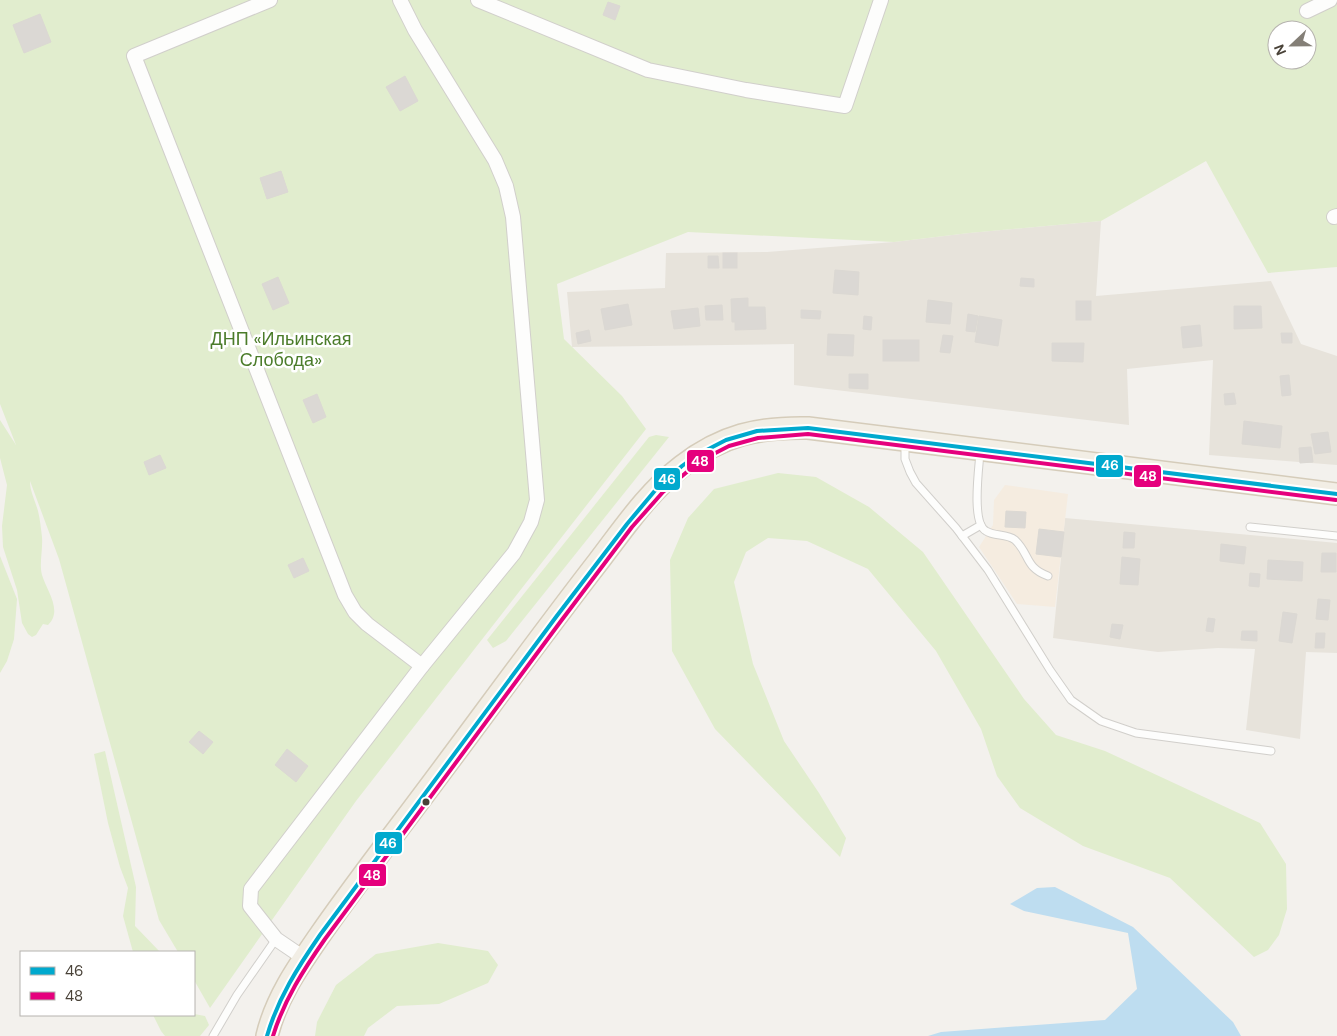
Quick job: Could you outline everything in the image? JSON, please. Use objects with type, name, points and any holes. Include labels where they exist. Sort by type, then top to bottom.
[{"type":"main road","points":[[267,1036],[282,994],[304,958],[345,899],[576,591],[642,506],[673,474],[695,456],[714,445],[736,436],[763,429],[782,427],[808,428],[1337,494]]},
{"type":"street","points":[[270,0],[134,56],[345,595],[355,612],[367,624],[422,666]]},
{"type":"street","points":[[304,958],[276,939],[250,906],[251,889],[422,666],[514,553],[531,522],[537,500],[513,217],[506,186],[496,160],[415,30],[400,0]]},
{"type":"street","points":[[478,0],[648,70],[746,90],[845,106],[881,0]]},
{"type":"street","points":[[1307,11],[1330,0]]},
{"type":"lane","points":[[904,440],[905,460],[916,484],[962,536],[988,570],[1071,700],[1091,715],[1113,726],[1136,733],[1272,751]]},
{"type":"lane","points":[[980,450],[977,484],[978,519],[980,525],[986,532],[1007,536],[1014,540],[1033,567],[1038,572],[1048,576]]},
{"type":"lane","points":[[962,536],[980,525]]},
{"type":"lane","points":[[1250,526],[1337,536]]},
{"type":"lane","points":[[213,1036],[237,995],[276,939]]},
{"type":"shaded area","points":[[1101,221],[1096,296],[1271,281],[1301,344],[1337,356],[1337,465],[1209,455],[1213,360],[1127,369],[1129,425],[794,385],[794,344],[572,347],[567,292],[665,288],[666,253],[767,252],[894,242]]},
{"type":"shaded area","points":[[1005,485],[1068,494],[1055,607],[1017,604],[979,547],[993,525],[994,500]]},
{"type":"shaded area","points":[[1065,518],[1337,543],[1337,653],[1306,652],[1300,739],[1246,730],[1255,649],[1218,648],[1158,652],[1053,638]]},
{"type":"green space","name":"ДНП «Ильинская Слобода»","points":[[0,0],[1337,0],[1337,267],[1268,273],[1206,161],[1101,221],[894,242],[688,232],[557,284],[564,339],[622,396],[646,429],[356,801],[210,1008],[195,982],[195,951],[177,951],[159,920],[59,559],[30,481],[41,527],[41,571],[54,607],[54,614],[48,625],[43,624],[36,635],[32,637],[28,634],[22,623],[17,590],[3,547],[2,526],[7,485],[0,458],[0,420],[16,445],[0,404]]},
{"type":"green space","points":[[656,435],[669,437],[506,641],[493,648],[487,640],[649,437]]},
{"type":"green space","points":[[778,473],[816,477],[869,507],[923,552],[1024,699],[1056,735],[1105,751],[1260,823],[1286,864],[1287,909],[1279,935],[1268,950],[1254,957],[1170,878],[1083,846],[1020,808],[997,776],[981,729],[936,651],[868,569],[807,541],[768,538],[746,552],[734,582],[753,664],[784,741],[846,838],[840,857],[715,729],[672,651],[670,560],[688,518],[714,489]]},
{"type":"green space","points":[[0,556],[17,599],[14,639],[7,661],[0,673]]},
{"type":"green space","points":[[105,751],[136,887],[135,926],[159,951],[133,951],[123,916],[128,888],[108,823],[94,754]]},
{"type":"green space","points":[[438,943],[488,951],[498,965],[488,983],[439,1004],[397,1006],[368,1028],[364,1036],[315,1036],[317,1022],[336,985],[376,954]]},
{"type":"green space","points":[[195,1014],[205,1016],[209,1025],[200,1036],[165,1036],[154,1016],[195,1016]]},
{"type":"water","points":[[1055,887],[1133,927],[1233,1022],[1241,1036],[928,1036],[941,1032],[1105,1020],[1137,989],[1128,933],[1024,911],[1010,904],[1037,888]]},
{"type":"building","points":[[608,2],[620,6],[615,20],[603,15]]},
{"type":"building","points":[[40,14],[51,42],[24,53],[13,25]]},
{"type":"building","points":[[405,76],[418,101],[400,111],[386,87]]},
{"type":"building","points":[[281,171],[288,192],[267,199],[260,178]]},
{"type":"building","points":[[723,253],[737,253],[737,268],[723,268]]},
{"type":"building","points":[[708,256],[718,256],[719,268],[708,268]]},
{"type":"building","points":[[835,270],[859,272],[858,295],[833,293]]},
{"type":"building","points":[[278,277],[289,303],[273,310],[262,284]]},
{"type":"building","points":[[1021,278],[1034,279],[1034,287],[1020,286]]},
{"type":"building","points":[[748,298],[748,307],[765,307],[766,329],[735,330],[735,322],[732,322],[731,299]]},
{"type":"building","points":[[928,300],[952,303],[950,324],[926,322]]},
{"type":"building","points":[[1076,301],[1091,301],[1091,320],[1076,320]]},
{"type":"building","points":[[628,304],[632,325],[605,330],[601,309]]},
{"type":"building","points":[[722,305],[723,320],[706,320],[705,306]]},
{"type":"building","points":[[1234,306],[1261,306],[1262,328],[1234,329]]},
{"type":"building","points":[[698,308],[700,326],[674,329],[671,311]]},
{"type":"building","points":[[801,310],[821,311],[820,319],[801,318]]},
{"type":"building","points":[[968,314],[978,316],[975,332],[966,331]]},
{"type":"building","points":[[864,316],[872,317],[871,330],[863,329]]},
{"type":"building","points":[[979,316],[1002,320],[998,346],[975,342]]},
{"type":"building","points":[[1200,325],[1202,346],[1183,348],[1181,327]]},
{"type":"building","points":[[589,330],[591,341],[578,344],[576,333]]},
{"type":"building","points":[[1281,333],[1292,333],[1292,343],[1282,343]]},
{"type":"building","points":[[828,334],[854,335],[853,356],[827,355]]},
{"type":"building","points":[[943,335],[953,336],[950,353],[940,352]]},
{"type":"building","points":[[883,340],[919,340],[919,361],[883,361]]},
{"type":"building","points":[[1052,343],[1084,343],[1083,362],[1052,361]]},
{"type":"building","points":[[849,374],[868,374],[868,389],[849,388]]},
{"type":"building","points":[[1289,375],[1291,395],[1282,396],[1280,376]]},
{"type":"building","points":[[1234,393],[1236,404],[1225,405],[1224,394]]},
{"type":"building","points":[[317,394],[326,417],[313,423],[303,400]]},
{"type":"building","points":[[1244,421],[1282,426],[1280,448],[1242,444]]},
{"type":"building","points":[[1328,432],[1331,452],[1315,454],[1311,434]]},
{"type":"building","points":[[1311,447],[1313,462],[1300,463],[1299,448]]},
{"type":"building","points":[[160,455],[166,468],[149,475],[144,462]]},
{"type":"building","points":[[1006,511],[1026,512],[1025,528],[1005,527]]},
{"type":"building","points":[[1039,529],[1064,532],[1061,557],[1036,554]]},
{"type":"building","points":[[1124,532],[1135,533],[1134,548],[1123,548]]},
{"type":"building","points":[[1221,544],[1246,547],[1244,564],[1220,561]]},
{"type":"building","points":[[1322,553],[1336,553],[1336,572],[1321,572]]},
{"type":"building","points":[[1122,557],[1140,559],[1138,585],[1120,584]]},
{"type":"building","points":[[303,558],[309,571],[294,578],[288,565]]},
{"type":"building","points":[[1268,560],[1303,562],[1302,581],[1267,579]]},
{"type":"building","points":[[1250,573],[1260,574],[1259,587],[1249,586]]},
{"type":"building","points":[[1318,599],[1330,600],[1328,620],[1316,619]]},
{"type":"building","points":[[1283,612],[1297,614],[1292,643],[1279,641]]},
{"type":"building","points":[[1208,618],[1215,619],[1213,632],[1206,631]]},
{"type":"building","points":[[1112,624],[1123,625],[1120,639],[1110,637]]},
{"type":"building","points":[[1242,631],[1257,631],[1257,641],[1241,640]]},
{"type":"building","points":[[1316,633],[1325,633],[1324,648],[1315,648]]},
{"type":"building","points":[[199,731],[213,742],[203,754],[189,742]]},
{"type":"building","points":[[287,749],[308,766],[296,782],[275,765]]},
{"type":"transit line","name":"46","points":[[267,1036],[289,983],[320,935],[627,524],[658,487],[682,466],[697,455],[726,440],[757,431],[808,428],[1337,494]]},
{"type":"transit line","name":"48","points":[[273,1036],[295,985],[325,939],[632,527],[663,492],[700,461],[729,446],[758,438],[808,434],[1336,500]]}]
